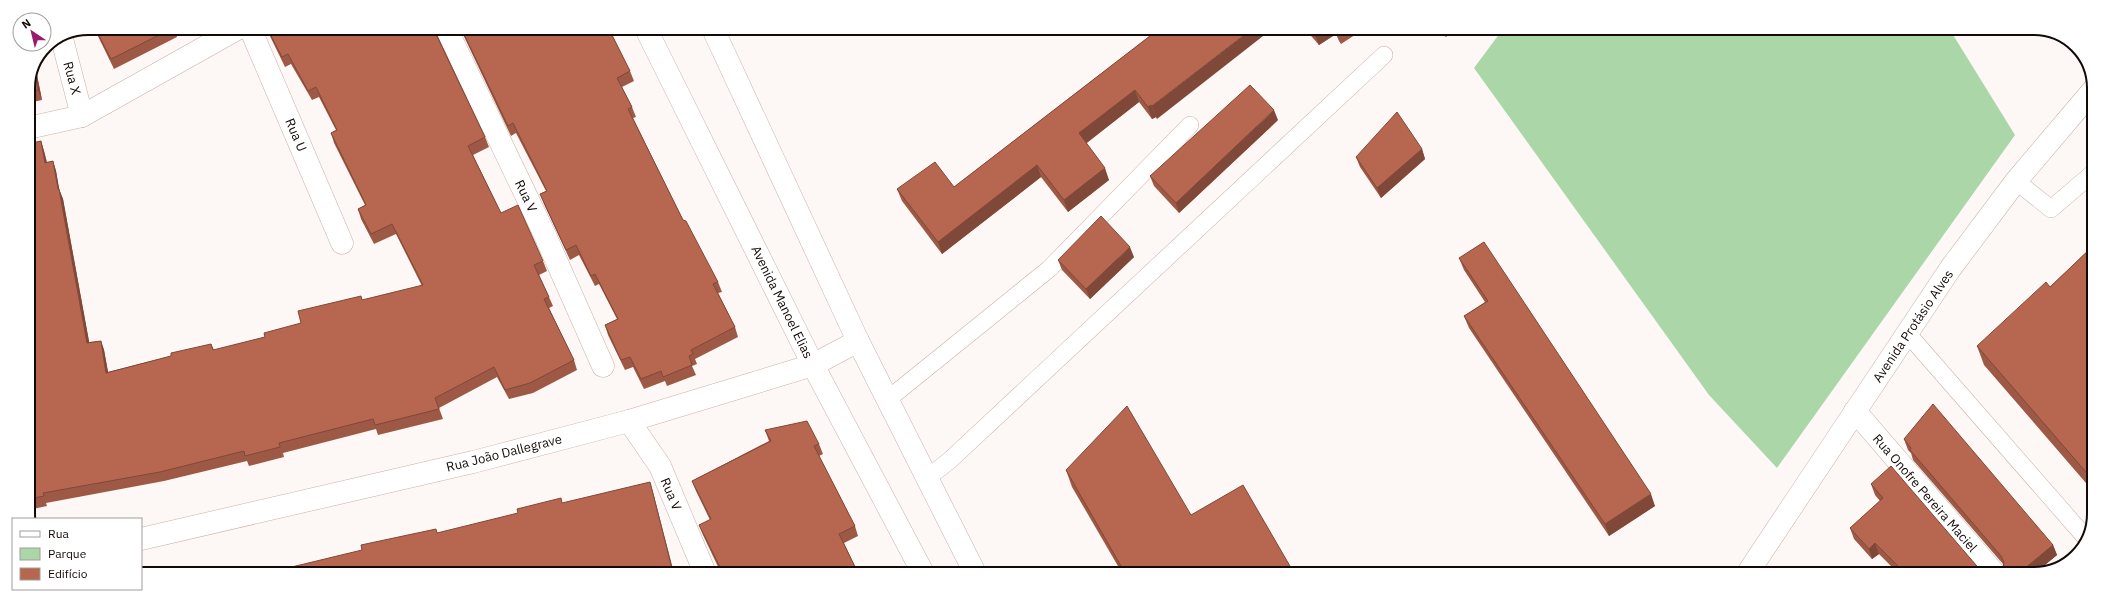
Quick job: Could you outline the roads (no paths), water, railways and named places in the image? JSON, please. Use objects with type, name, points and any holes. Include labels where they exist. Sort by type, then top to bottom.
[{"type":"street","points":[[35,126],[82,116],[227,35]]},
{"type":"street","name":"Rua U","points":[[253,35],[342,243]]},
{"type":"street","name":"Rua V","points":[[449,35],[544,234],[603,366]]},
{"type":"street","name":"Avenida Manoel Elias","points":[[649,35],[813,365],[920,567]]},
{"type":"street","points":[[716,35],[858,341],[926,479],[972,567]]},
{"type":"street","name":"Rua X","points":[[63,42],[82,116]]},
{"type":"street","name":"Avenida Protásio Alves","points":[[1752,567],[1950,269],[2016,181],[2087,97]]},
{"type":"street","name":"Rua João Dallegrave","points":[[142,539],[473,462],[629,421],[813,365],[858,341]]},
{"type":"street","name":"Rua Onofre Pereira Maciel","points":[[1855,411],[1988,567]]},
{"type":"street","name":"Rua V","points":[[629,421],[660,466],[702,567]]},
{"type":"lane","points":[[926,479],[960,450],[1384,55]]},
{"type":"lane","points":[[887,400],[1049,269],[1190,124]]},
{"type":"lane","points":[[2016,181],[2051,209],[2087,179]]},
{"type":"lane","points":[[1908,333],[2083,534]]}]
